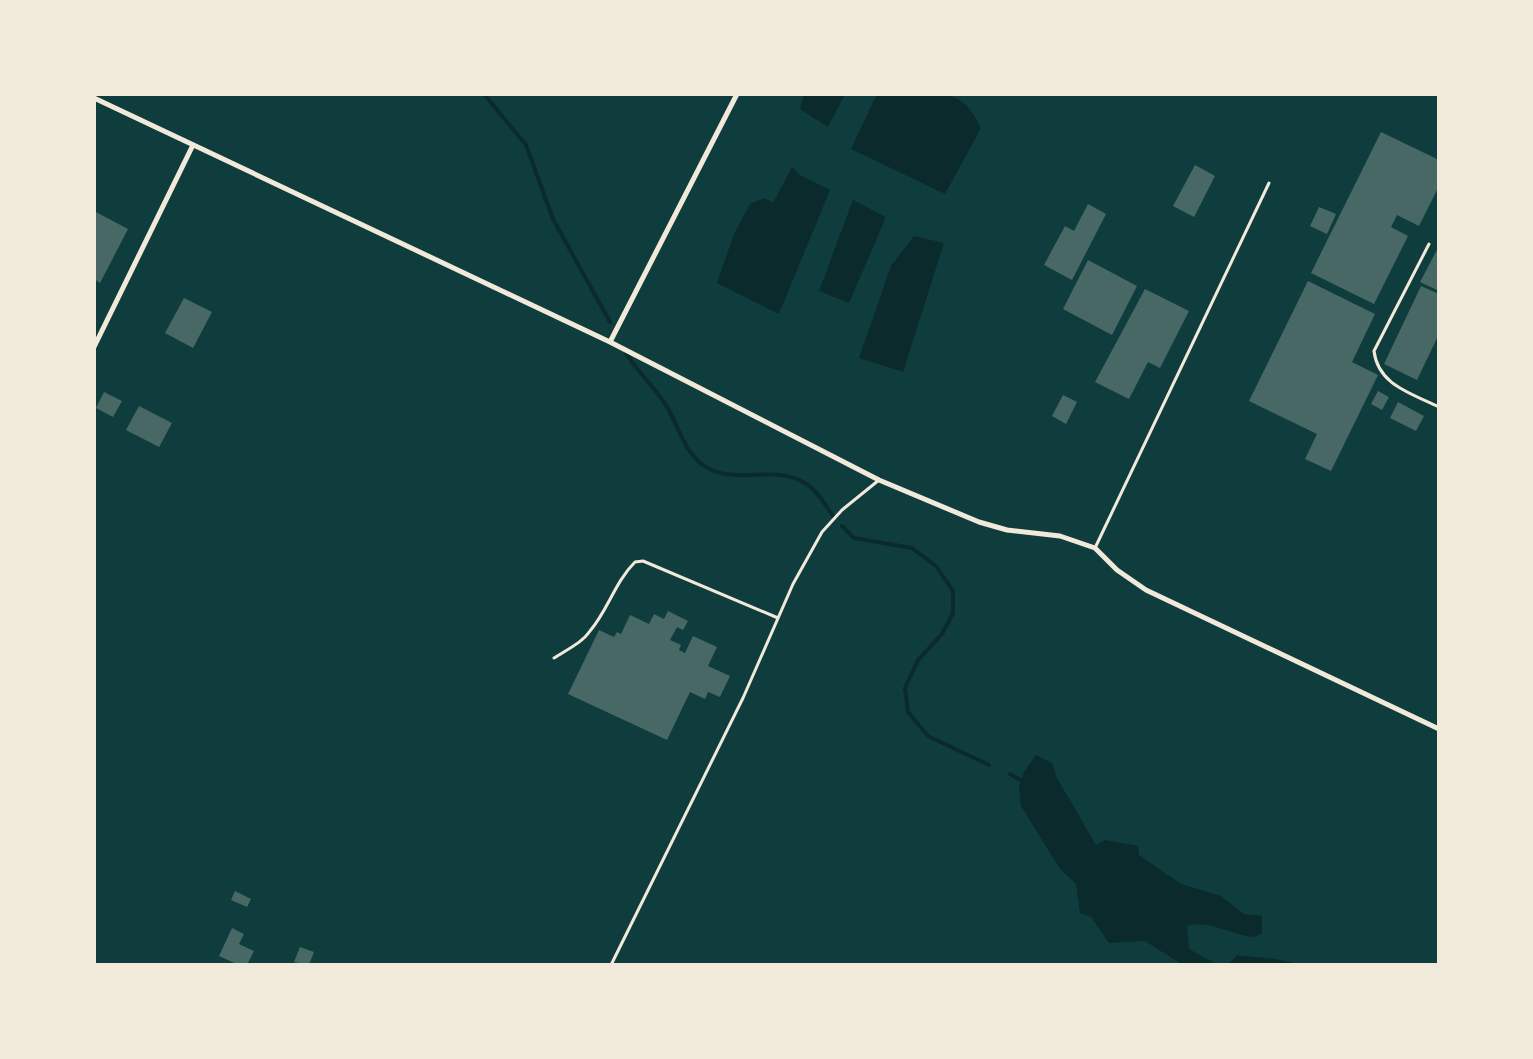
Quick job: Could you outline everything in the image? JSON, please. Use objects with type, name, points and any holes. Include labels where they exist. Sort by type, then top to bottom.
[{"type":"street","points":[[610,342],[737,94]]},
{"type":"street","points":[[94,98],[610,342],[879,480],[979,522],[1007,530],[1060,536],[1095,548],[1117,570],[1146,590],[1439,729]]},
{"type":"street","points":[[94,347],[193,145]]},
{"type":"lane","points":[[1095,548],[1269,183]]},
{"type":"lane","points":[[1429,244],[1374,351],[1376,368],[1393,385],[1439,407]]},
{"type":"lane","points":[[611,965],[822,532],[842,510],[879,480]]},
{"type":"lane","points":[[554,658],[592,629],[623,574],[635,562],[643,561],[778,618]]},
{"type":"water","points":[[804,94],[845,94],[828,127],[800,109]]},
{"type":"water","points":[[877,94],[943,94],[961,101],[972,113],[981,128],[945,194],[851,149]]},
{"type":"water","points":[[792,167],[800,175],[830,190],[779,314],[717,283],[734,234],[750,204],[764,198],[773,203]]},
{"type":"water","points":[[853,200],[886,217],[849,303],[819,291]]},
{"type":"water","points":[[914,236],[944,243],[903,372],[859,358],[891,266]]},
{"type":"water","points":[[1036,755],[1052,763],[1057,778],[1096,845],[1105,840],[1138,846],[1139,855],[1181,884],[1221,896],[1244,914],[1262,916],[1262,933],[1255,937],[1212,926],[1187,926],[1189,949],[1218,965],[1183,965],[1145,941],[1109,943],[1091,917],[1080,913],[1076,884],[1060,869],[1021,806],[1019,786]]},
{"type":"water","points":[[1237,955],[1298,965],[1218,965],[1229,964]]},
{"type":"building","points":[[1381,132],[1439,160],[1439,186],[1419,226],[1397,215],[1391,227],[1408,236],[1374,304],[1311,273]]},
{"type":"building","points":[[1195,165],[1215,176],[1194,217],[1173,206]]},
{"type":"building","points":[[1088,204],[1106,214],[1072,280],[1044,265],[1065,226],[1074,231]]},
{"type":"building","points":[[1319,207],[1336,214],[1327,234],[1310,226]]},
{"type":"building","points":[[94,211],[128,229],[100,283],[94,279]]},
{"type":"building","points":[[1439,246],[1439,291],[1420,282]]},
{"type":"building","points":[[1088,260],[1137,286],[1112,335],[1063,309]]},
{"type":"building","points":[[1308,281],[1375,314],[1352,362],[1378,375],[1331,471],[1305,459],[1317,434],[1249,401]]},
{"type":"building","points":[[1421,286],[1439,294],[1439,334],[1417,380],[1384,364]]},
{"type":"building","points":[[1145,289],[1189,311],[1160,368],[1148,362],[1129,399],[1095,382]]},
{"type":"building","points":[[184,298],[212,312],[193,348],[165,333]]},
{"type":"building","points":[[1378,391],[1389,397],[1382,410],[1371,404]]},
{"type":"building","points":[[104,392],[122,401],[113,417],[96,408]]},
{"type":"building","points":[[1063,395],[1077,402],[1066,424],[1052,416]]},
{"type":"building","points":[[1398,402],[1424,416],[1416,431],[1390,418]]},
{"type":"building","points":[[139,406],[172,423],[159,447],[126,430]]},
{"type":"building","points":[[668,611],[688,621],[683,630],[677,627],[670,640],[681,645],[679,650],[685,653],[693,636],[717,647],[708,666],[730,676],[720,697],[708,692],[705,699],[690,692],[667,740],[568,694],[599,630],[614,637],[617,632],[621,634],[630,615],[649,624],[654,614],[664,619]]},
{"type":"building","points":[[235,891],[251,899],[247,907],[231,900]]},
{"type":"building","points":[[232,928],[244,934],[239,944],[254,951],[247,965],[239,965],[219,956]]},
{"type":"building","points":[[300,947],[314,952],[309,965],[294,962]]},
{"type":"waterway","points":[[484,94],[526,145],[553,219],[610,322]]},
{"type":"waterway","points":[[626,353],[664,402],[685,444],[703,465],[727,474],[793,477],[813,490],[833,516]]},
{"type":"waterway","points":[[842,526],[854,538],[912,548],[936,566],[953,591],[953,613],[942,634],[918,660],[905,688],[908,712],[928,736],[989,765]]},
{"type":"waterway","points":[[1010,774],[1024,782]]}]
